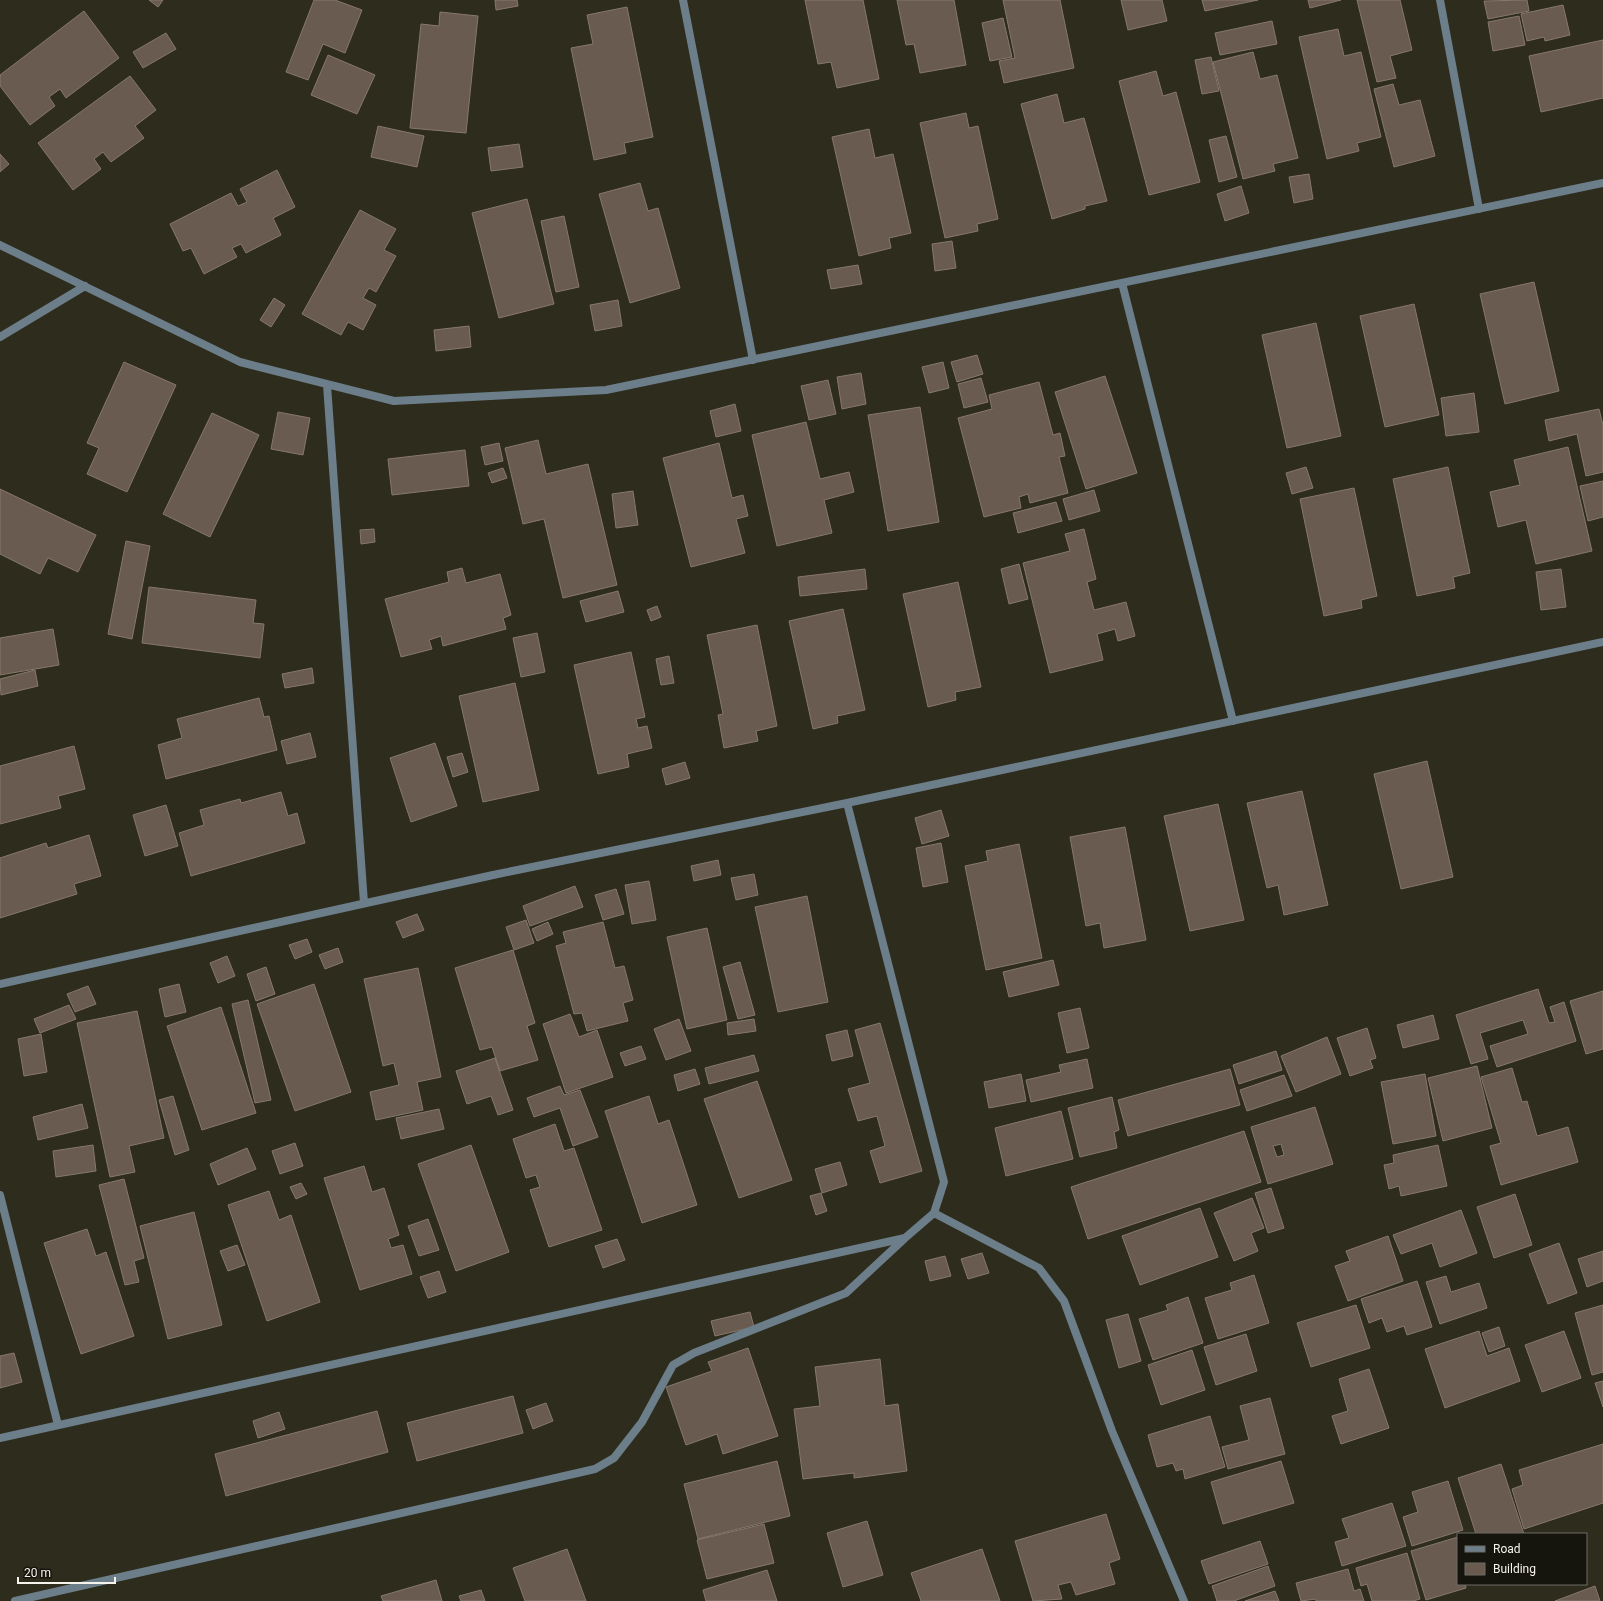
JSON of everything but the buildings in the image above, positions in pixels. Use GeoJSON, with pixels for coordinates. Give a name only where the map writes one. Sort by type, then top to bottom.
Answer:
{"type":"FeatureCollection","features":[{"type":"Feature","properties":{"kind":"street"},"geometry":{"type":"LineString","coordinates":[[683,0],[753,360]]}},
{"type":"Feature","properties":{"kind":"street"},"geometry":{"type":"LineString","coordinates":[[1440,0],[1479,209]]}},
{"type":"Feature","properties":{"kind":"street"},"geometry":{"type":"LineString","coordinates":[[0,245],[240,362],[394,401],[606,390],[1603,183]]}},
{"type":"Feature","properties":{"kind":"street"},"geometry":{"type":"LineString","coordinates":[[1122,283],[1233,721]]}},
{"type":"Feature","properties":{"kind":"street"},"geometry":{"type":"LineString","coordinates":[[0,337],[85,286]]}},
{"type":"Feature","properties":{"kind":"street"},"geometry":{"type":"LineString","coordinates":[[327,385],[364,903]]}},
{"type":"Feature","properties":{"kind":"street"},"geometry":{"type":"LineString","coordinates":[[0,984],[493,875],[847,803],[1603,642]]}},
{"type":"Feature","properties":{"kind":"street"},"geometry":{"type":"LineString","coordinates":[[15,1601],[595,1469],[614,1458],[642,1422],[673,1365],[694,1353],[846,1293],[934,1213],[944,1182],[847,803]]}},
{"type":"Feature","properties":{"kind":"street"},"geometry":{"type":"LineString","coordinates":[[0,1195],[58,1425]]}},
{"type":"Feature","properties":{"kind":"street"},"geometry":{"type":"LineString","coordinates":[[934,1213],[1039,1268],[1064,1301],[1112,1431],[1184,1601]]}},
{"type":"Feature","properties":{"kind":"street"},"geometry":{"type":"LineString","coordinates":[[0,1438],[905,1238]]}}]}
